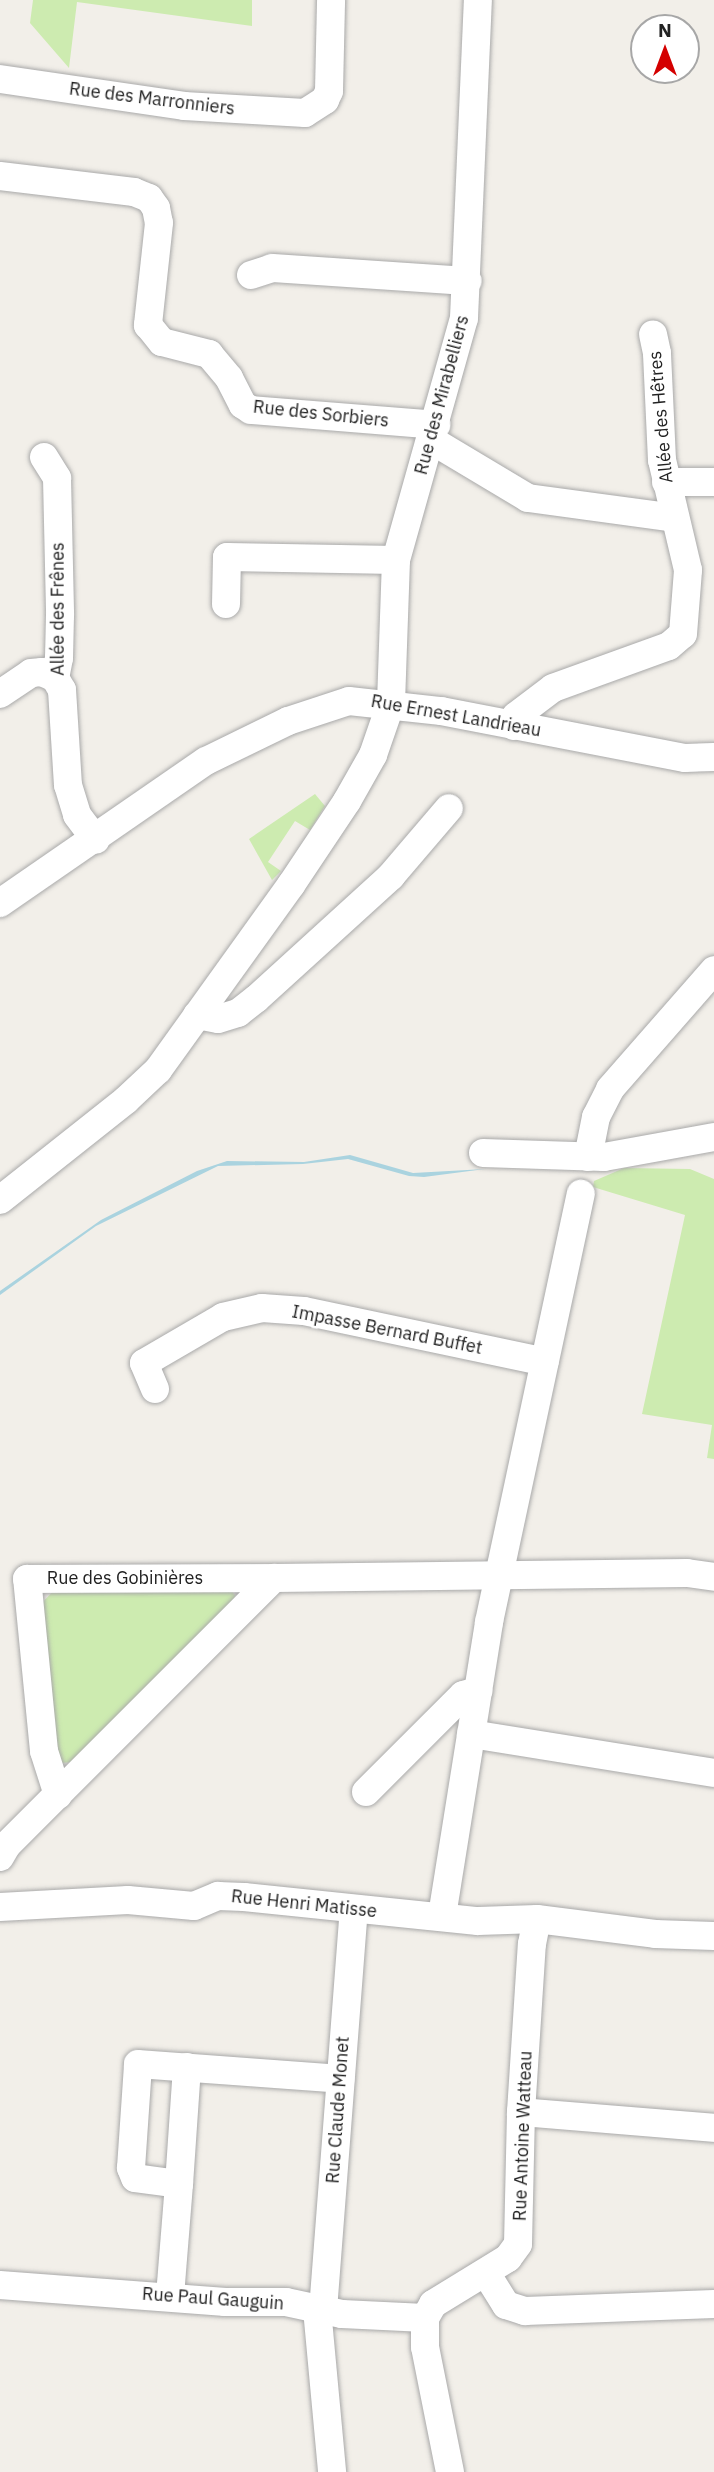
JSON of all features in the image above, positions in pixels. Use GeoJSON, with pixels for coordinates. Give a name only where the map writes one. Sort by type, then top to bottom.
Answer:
{"type":"FeatureCollection","features":[{"type":"Feature","properties":{"kind":"street","name":"Rue des Marronniers"},"geometry":{"type":"LineString","coordinates":[[0,79],[184,106],[306,113],[325,100],[328,91],[331,0]]}},
{"type":"Feature","properties":{"kind":"street","name":"Rue des Mirabelliers"},"geometry":{"type":"LineString","coordinates":[[0,1200],[125,1100],[158,1070],[347,802],[373,755],[391,703],[393,583],[396,559],[460,344],[468,281],[478,0]]}},
{"type":"Feature","properties":{"kind":"street","name":"Rue des Sorbiers"},"geometry":{"type":"LineString","coordinates":[[0,176],[134,192],[149,198],[156,208],[159,223],[148,325],[162,342],[209,354],[229,378],[243,405],[251,410],[434,433]]}},
{"type":"Feature","properties":{"kind":"street"},"geometry":{"type":"LineString","coordinates":[[251,275],[272,268],[468,281]]}},
{"type":"Feature","properties":{"kind":"street","name":"Allée des Hêtres"},"geometry":{"type":"LineString","coordinates":[[514,726],[516,716],[553,688],[678,641],[685,624],[689,583],[686,558],[666,482],[653,334]]}},
{"type":"Feature","properties":{"kind":"street"},"geometry":{"type":"LineString","coordinates":[[434,433],[528,498],[675,518]]}},
{"type":"Feature","properties":{"kind":"street","name":"Allée des Frênes"},"geometry":{"type":"LineString","coordinates":[[44,457],[57,478],[61,615],[55,678],[62,690],[71,802],[77,815],[96,840]]}},
{"type":"Feature","properties":{"kind":"street"},"geometry":{"type":"LineString","coordinates":[[666,482],[714,482]]}},
{"type":"Feature","properties":{"kind":"street"},"geometry":{"type":"LineString","coordinates":[[226,604],[227,557],[396,559]]}},
{"type":"Feature","properties":{"kind":"street"},"geometry":{"type":"LineString","coordinates":[[0,694],[31,673],[42,672],[55,678]]}},
{"type":"Feature","properties":{"kind":"street","name":"Rue Ernest Landrieau"},"geometry":{"type":"LineString","coordinates":[[0,904],[96,840],[179,777],[288,721],[349,701],[391,703],[685,758],[714,757]]}},
{"type":"Feature","properties":{"kind":"street"},"geometry":{"type":"LineString","coordinates":[[197,1015],[218,1019],[238,1013],[256,999],[391,876],[449,808]]}},
{"type":"Feature","properties":{"kind":"street"},"geometry":{"type":"LineString","coordinates":[[588,1157],[596,1117],[610,1089],[714,970]]}},
{"type":"Feature","properties":{"kind":"street"},"geometry":{"type":"LineString","coordinates":[[483,1153],[588,1157],[616,1155],[714,1137]]}},
{"type":"Feature","properties":{"kind":"street"},"geometry":{"type":"LineString","coordinates":[[442,1916],[499,1575],[581,1194]]}},
{"type":"Feature","properties":{"kind":"street","name":"Impasse Bernard Buffet"},"geometry":{"type":"LineString","coordinates":[[155,1389],[144,1363],[212,1322],[262,1308],[304,1311],[545,1362]]}},
{"type":"Feature","properties":{"kind":"street","name":"Rue des Gobinières"},"geometry":{"type":"LineString","coordinates":[[58,1795],[44,1751],[27,1579],[688,1573],[714,1577]]}},
{"type":"Feature","properties":{"kind":"street"},"geometry":{"type":"LineString","coordinates":[[0,1857],[7,1845],[274,1577]]}},
{"type":"Feature","properties":{"kind":"street"},"geometry":{"type":"LineString","coordinates":[[366,1792],[463,1695],[478,1691]]}},
{"type":"Feature","properties":{"kind":"street"},"geometry":{"type":"LineString","coordinates":[[471,1734],[714,1773]]}},
{"type":"Feature","properties":{"kind":"street","name":"Rue Henri Matisse"},"geometry":{"type":"LineString","coordinates":[[0,1906],[128,1900],[194,1906],[218,1896],[478,1921],[537,1919],[655,1934],[714,1936]]}},
{"type":"Feature","properties":{"kind":"street","name":"Rue Claude Monet"},"geometry":{"type":"LineString","coordinates":[[332,2472],[320,2309],[354,1910]]}},
{"type":"Feature","properties":{"kind":"street","name":"Rue Antoine Watteau"},"geometry":{"type":"LineString","coordinates":[[425,2318],[433,2304],[508,2258],[518,2244],[521,2112],[532,1944],[537,1919]]}},
{"type":"Feature","properties":{"kind":"street"},"geometry":{"type":"LineString","coordinates":[[179,2184],[135,2178],[131,2168],[138,2064],[341,2079]]}},
{"type":"Feature","properties":{"kind":"street"},"geometry":{"type":"LineString","coordinates":[[170,2297],[187,2067]]}},
{"type":"Feature","properties":{"kind":"street"},"geometry":{"type":"LineString","coordinates":[[521,2112],[714,2128]]}},
{"type":"Feature","properties":{"kind":"street"},"geometry":{"type":"LineString","coordinates":[[486,2273],[506,2305],[525,2311],[714,2304]]}},
{"type":"Feature","properties":{"kind":"street","name":"Rue Paul Gauguin"},"geometry":{"type":"LineString","coordinates":[[0,2285],[225,2302],[286,2302],[342,2314],[425,2318]]}},
{"type":"Feature","properties":{"kind":"street"},"geometry":{"type":"LineString","coordinates":[[425,2318],[425,2347],[450,2472]]}},
{"type":"Feature","properties":{"kind":"green space"},"geometry":{"type":"Polygon","coordinates":[[[33,0],[252,0],[252,26],[77,2],[69,68],[30,23],[33,0]]]}},
{"type":"Feature","properties":{"kind":"green space"},"geometry":{"type":"Polygon","coordinates":[[[315,794],[325,806],[310,830],[295,821],[268,862],[281,871],[272,880],[249,839],[315,794]]]}},
{"type":"Feature","properties":{"kind":"green space"},"geometry":{"type":"Polygon","coordinates":[[[624,1168],[690,1169],[714,1179],[714,1459],[707,1458],[712,1425],[642,1414],[685,1215],[593,1187],[594,1181],[624,1168]]]}},
{"type":"Feature","properties":{"kind":"green space"},"geometry":{"type":"Polygon","coordinates":[[[59,1585],[230,1589],[235,1595],[234,1602],[74,1762],[60,1763],[38,1607],[59,1585]]]}},
{"type":"Feature","properties":{"kind":"water"},"geometry":{"type":"Polygon","coordinates":[[[350,1155],[413,1173],[485,1169],[424,1177],[409,1176],[348,1159],[303,1164],[218,1166],[96,1226],[0,1295],[0,1291],[101,1220],[197,1171],[227,1161],[304,1162],[350,1155]]]}}]}
